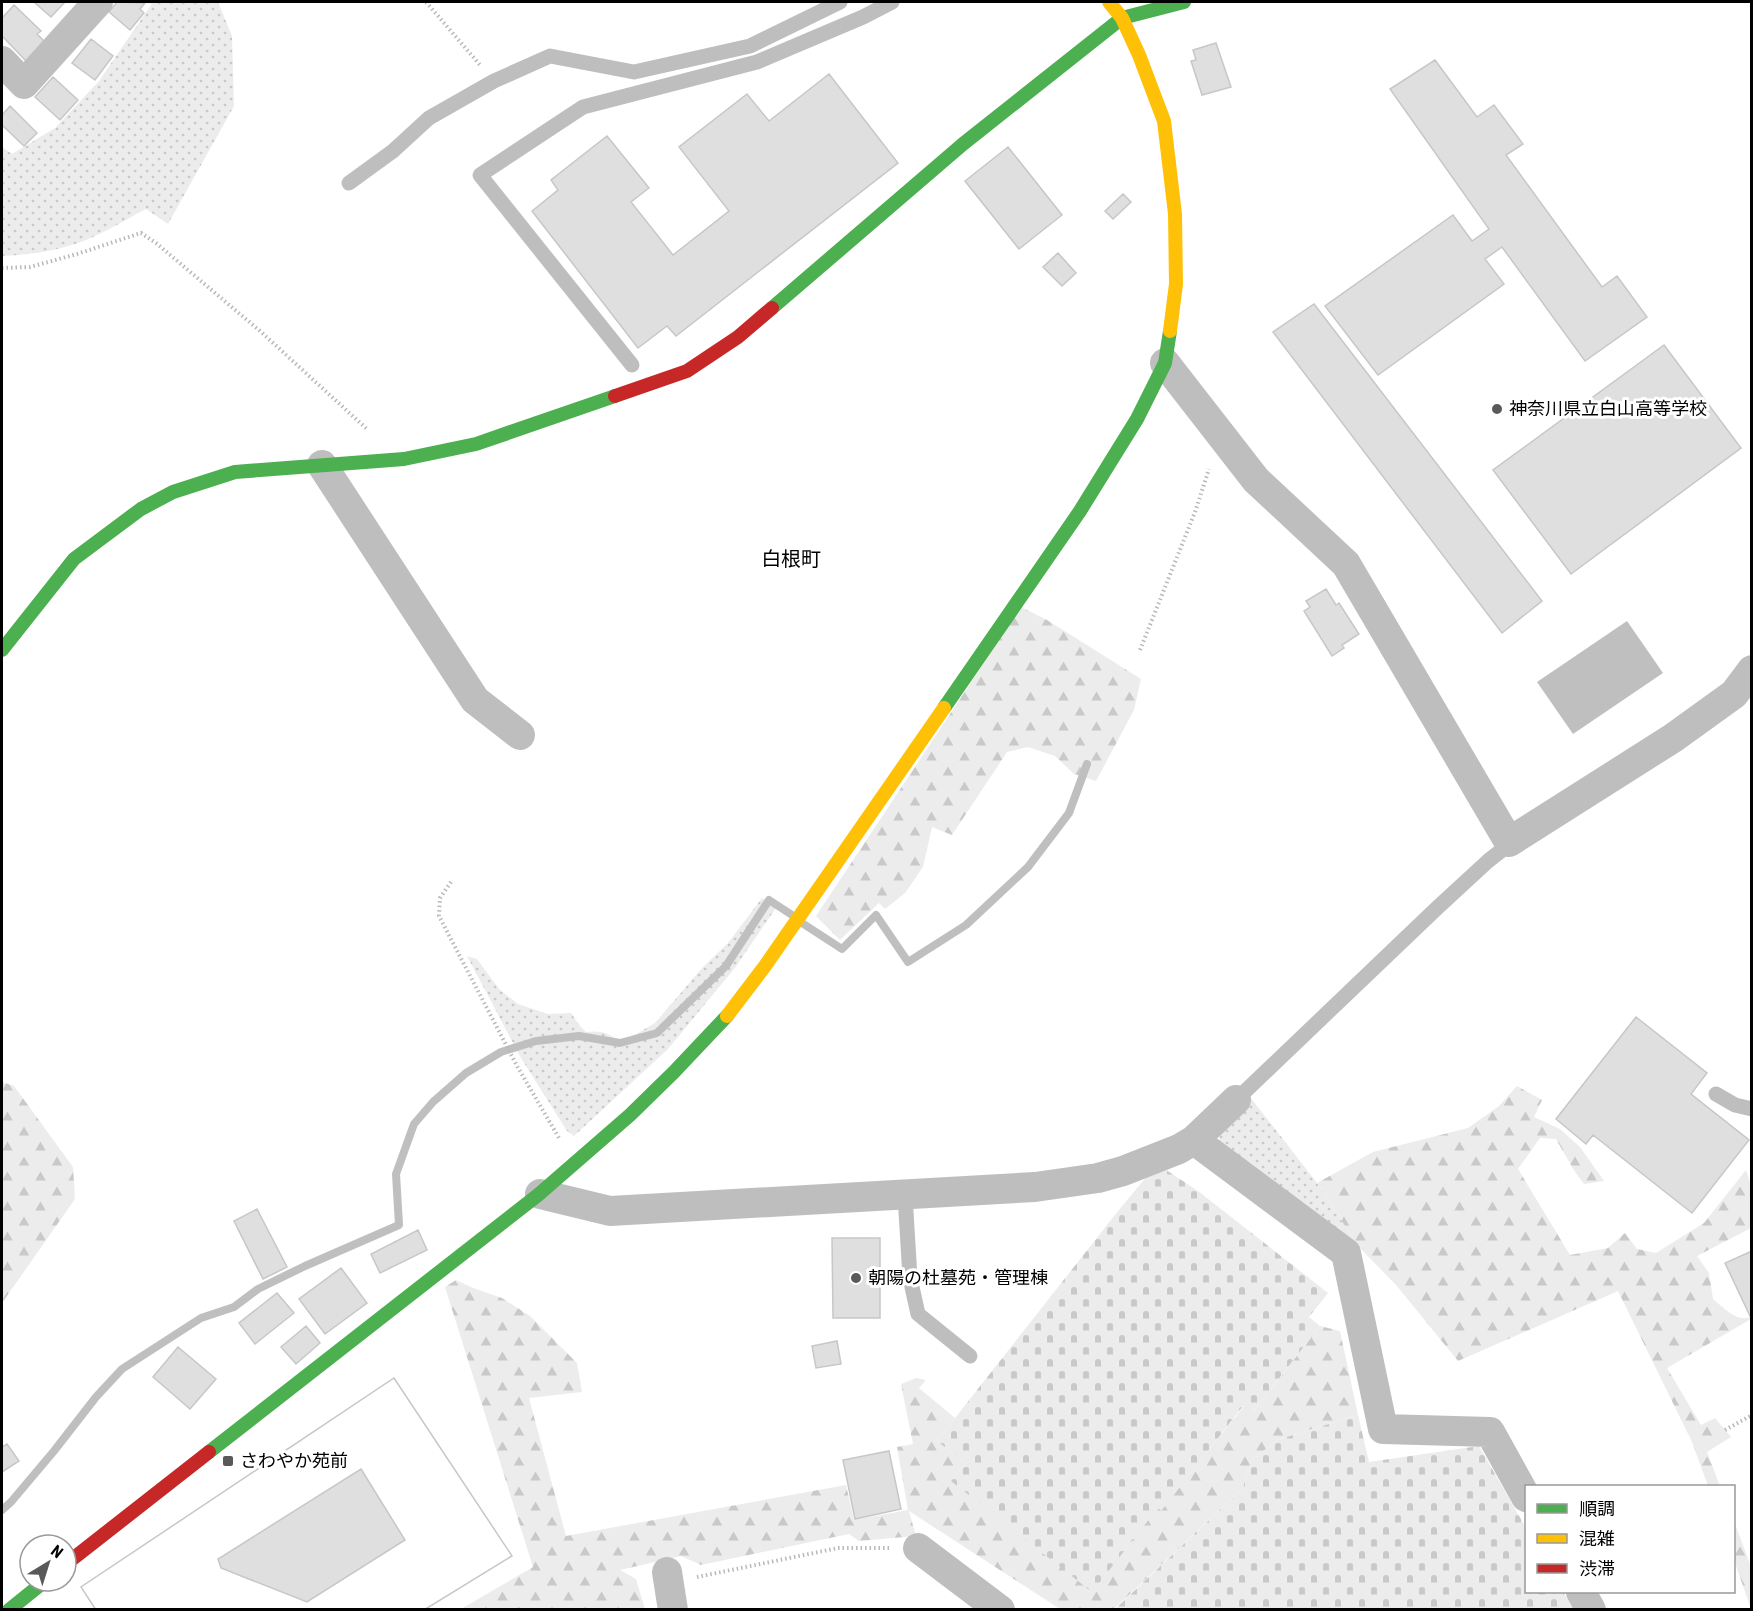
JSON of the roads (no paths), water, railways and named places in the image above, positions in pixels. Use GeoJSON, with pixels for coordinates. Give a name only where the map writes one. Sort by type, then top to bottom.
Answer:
{"type":"FeatureCollection","features":[{"type":"Feature","properties":{"kind":"street"},"geometry":{"type":"LineString","coordinates":[[2,61],[24,84],[98,2]]}},
{"type":"Feature","properties":{"kind":"street"},"geometry":{"type":"LineString","coordinates":[[78,1555],[540,1194],[616,1129],[673,1074],[718,1026],[765,966],[1080,511],[1137,419],[1165,363],[1176,284],[1176,214],[1164,121],[1122,18],[1109,2]]}},
{"type":"Feature","properties":{"kind":"street"},"geometry":{"type":"LineString","coordinates":[[2,650],[74,560],[141,509],[173,492],[235,472],[404,459],[476,444],[687,371],[738,337],[963,144],[1122,18],[1184,2]]}},
{"type":"Feature","properties":{"kind":"street"},"geometry":{"type":"LineString","coordinates":[[1165,363],[1256,480],[1346,564],[1509,842],[1673,738],[1743,700],[1752,670]]}},
{"type":"Feature","properties":{"kind":"street"},"geometry":{"type":"LineString","coordinates":[[322,465],[475,700],[520,735]]}},
{"type":"Feature","properties":{"kind":"street"},"geometry":{"type":"LineString","coordinates":[[540,1194],[610,1211],[1035,1187],[1098,1178],[1123,1171],[1179,1149],[1194,1140],[1236,1100]]}},
{"type":"Feature","properties":{"kind":"street"},"geometry":{"type":"LineString","coordinates":[[1194,1140],[1346,1252],[1383,1429],[1490,1432],[1525,1493]]}},
{"type":"Feature","properties":{"kind":"street"},"geometry":{"type":"LineString","coordinates":[[918,1548],[1000,1610]]}},
{"type":"Feature","properties":{"kind":"street"},"geometry":{"type":"LineString","coordinates":[[667,1572],[673,1610]]}},
{"type":"Feature","properties":{"kind":"street"},"geometry":{"type":"LineString","coordinates":[[9,1610],[30,1593]]}},
{"type":"Feature","properties":{"kind":"street"},"geometry":{"type":"LineString","coordinates":[[1582,1593],[1591,1610]]}},
{"type":"Feature","properties":{"kind":"lane"},"geometry":{"type":"LineString","coordinates":[[349,183],[393,151],[429,118],[494,81],[550,56],[634,72],[750,46],[840,2]]}},
{"type":"Feature","properties":{"kind":"lane"},"geometry":{"type":"LineString","coordinates":[[632,365],[480,175],[583,107],[757,62],[863,17],[891,2]]}},
{"type":"Feature","properties":{"kind":"lane"},"geometry":{"type":"LineString","coordinates":[[1236,1100],[1509,842]]}},
{"type":"Feature","properties":{"kind":"lane"},"geometry":{"type":"LineString","coordinates":[[1716,1094],[1735,1105],[1752,1109]]}},
{"type":"Feature","properties":{"kind":"lane"},"geometry":{"type":"LineString","coordinates":[[905,1195],[910,1278],[918,1314],[970,1356]]}},
{"type":"Feature","properties":{"kind":"waterway"},"geometry":{"type":"LineString","coordinates":[[802,923],[842,949],[876,915],[908,962],[966,925],[1028,867],[1069,813],[1087,764]]}},
{"type":"Feature","properties":{"kind":"waterway"},"geometry":{"type":"LineString","coordinates":[[2,1510],[122,1369],[201,1318],[234,1307],[258,1289],[399,1225],[396,1174],[414,1124],[433,1102],[466,1073],[501,1052],[536,1041],[579,1036],[620,1043],[657,1033],[726,966],[769,900],[792,915]]}},
{"type":"Feature","properties":{"kind":"place","name":"神奈川県立白山高等学校"},"geometry":{"type":"Point","coordinates":[1497,409]}},
{"type":"Feature","properties":{"kind":"place","name":"朝陽の杜墓苑・管理棟"},"geometry":{"type":"Point","coordinates":[856,1278]}},
{"type":"Feature","properties":{"kind":"place","name":"さわやか苑前"},"geometry":{"type":"Point","coordinates":[228,1461]}},
{"type":"Feature","properties":{"kind":"district","name":"白根町"},"geometry":{"type":"Point","coordinates":[791,559]}}]}
